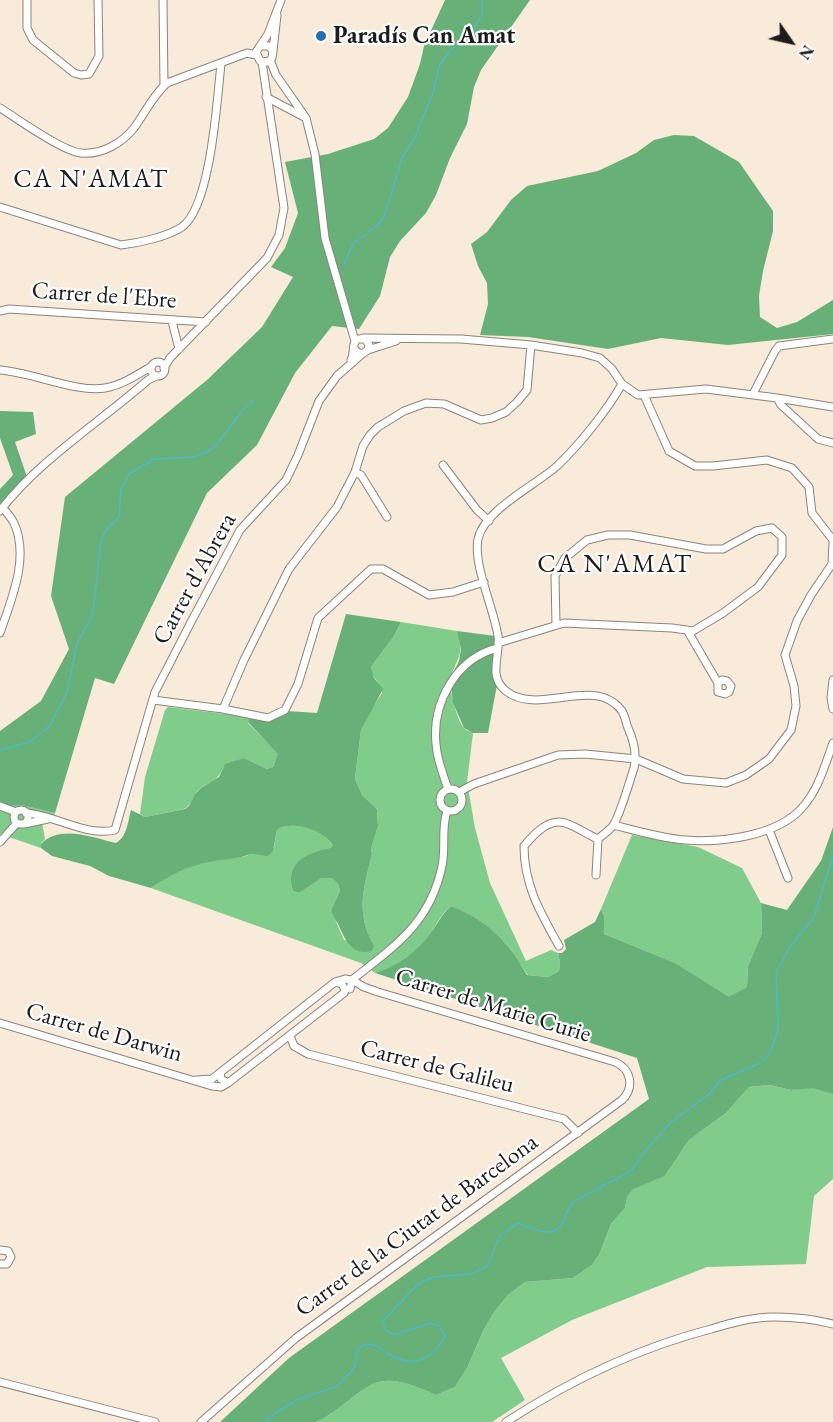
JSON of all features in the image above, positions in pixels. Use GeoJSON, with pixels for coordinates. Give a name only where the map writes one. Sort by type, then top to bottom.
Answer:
{"type":"FeatureCollection","features":[{"type":"Feature","properties":{"kind":"street"},"geometry":{"type":"LineString","coordinates":[[27,0],[27,28],[33,40],[74,73],[81,75],[89,74],[95,67],[99,56],[98,0]]}},
{"type":"Feature","properties":{"kind":"street"},"geometry":{"type":"LineString","coordinates":[[163,0],[164,86]]}},
{"type":"Feature","properties":{"kind":"street"},"geometry":{"type":"LineString","coordinates":[[256,55],[268,34],[281,0]]}},
{"type":"Feature","properties":{"kind":"street"},"geometry":{"type":"LineString","coordinates":[[276,12],[278,18],[270,60],[276,75],[306,118],[315,154],[325,238],[357,342],[357,352],[365,352],[404,338]]}},
{"type":"Feature","properties":{"kind":"street"},"geometry":{"type":"LineString","coordinates":[[268,34],[271,49]]}},
{"type":"Feature","properties":{"kind":"street"},"geometry":{"type":"LineString","coordinates":[[261,46],[271,49]]}},
{"type":"Feature","properties":{"kind":"street"},"geometry":{"type":"LineString","coordinates":[[0,108],[54,141],[81,153],[115,146],[133,128],[164,86],[247,53],[256,55],[262,62],[284,208],[279,235],[267,258],[148,380],[15,491],[1,509],[14,522],[19,565],[0,633]]}},
{"type":"Feature","properties":{"kind":"street"},"geometry":{"type":"LineString","coordinates":[[262,62],[270,60]]}},
{"type":"Feature","properties":{"kind":"street"},"geometry":{"type":"LineString","coordinates":[[0,207],[121,245],[141,243],[182,226],[193,215],[201,197],[208,163],[221,64]]}},
{"type":"Feature","properties":{"kind":"street"},"geometry":{"type":"LineString","coordinates":[[266,97],[306,118]]}},
{"type":"Feature","properties":{"kind":"street"},"geometry":{"type":"LineString","coordinates":[[268,110],[281,105]]}},
{"type":"Feature","properties":{"kind":"street","name":"Carrer de l'Ebre"},"geometry":{"type":"LineString","coordinates":[[0,311],[9,309],[206,322]]}},
{"type":"Feature","properties":{"kind":"street"},"geometry":{"type":"LineString","coordinates":[[172,321],[179,349]]}},
{"type":"Feature","properties":{"kind":"street"},"geometry":{"type":"LineString","coordinates":[[357,342],[404,338],[461,339],[582,352],[600,358],[612,369],[622,384],[638,395],[706,389],[753,394],[833,408]]}},
{"type":"Feature","properties":{"kind":"street"},"geometry":{"type":"LineString","coordinates":[[753,394],[779,346],[833,339]]}},
{"type":"Feature","properties":{"kind":"street"},"geometry":{"type":"LineString","coordinates":[[357,342],[368,343],[365,352]]}},
{"type":"Feature","properties":{"kind":"street","name":"Carrer d'Abrera"},"geometry":{"type":"LineString","coordinates":[[346,367],[354,355],[357,342]]}},
{"type":"Feature","properties":{"kind":"street"},"geometry":{"type":"LineString","coordinates":[[223,709],[244,660],[289,569],[336,507],[355,472],[363,446],[370,435],[378,427],[404,411],[426,403],[444,404],[481,420],[506,412],[527,390],[531,345]]}},
{"type":"Feature","properties":{"kind":"street","name":"Carrer d'Abrera"},"geometry":{"type":"LineString","coordinates":[[50,819],[105,832],[115,830],[155,692],[240,530],[286,480],[319,401],[336,376],[365,352]]}},
{"type":"Feature","properties":{"kind":"street"},"geometry":{"type":"LineString","coordinates":[[0,370],[83,388],[104,388],[157,369]]}},
{"type":"Feature","properties":{"kind":"street"},"geometry":{"type":"LineString","coordinates":[[596,874],[598,839],[614,825],[636,759],[631,735],[621,711],[600,697],[581,695],[538,701],[519,699],[505,691],[498,681],[494,667],[498,645],[478,559],[478,539],[489,521],[501,508],[555,467],[585,434],[622,384]]}},
{"type":"Feature","properties":{"kind":"street"},"geometry":{"type":"LineString","coordinates":[[459,792],[558,755],[585,754],[636,759],[683,779],[726,783],[746,775],[769,759],[791,730],[796,706],[794,686],[784,655],[797,621],[832,564],[833,541],[812,513],[809,487],[792,468],[767,460],[695,466],[669,451],[644,395]]}},
{"type":"Feature","properties":{"kind":"street"},"geometry":{"type":"LineString","coordinates":[[777,398],[818,439],[833,443]]}},
{"type":"Feature","properties":{"kind":"street"},"geometry":{"type":"LineString","coordinates":[[443,465],[477,510],[489,521]]}},
{"type":"Feature","properties":{"kind":"street"},"geometry":{"type":"LineString","coordinates":[[355,472],[361,476],[387,517]]}},
{"type":"Feature","properties":{"kind":"street"},"geometry":{"type":"LineString","coordinates":[[448,789],[439,764],[436,745],[439,706],[447,688],[463,668],[485,651],[564,623],[693,631],[758,587],[782,555],[783,537],[772,528],[756,531],[723,549],[706,549],[630,535],[608,535],[587,540],[565,558],[555,576],[556,625]]}},
{"type":"Feature","properties":{"kind":"street"},"geometry":{"type":"LineString","coordinates":[[153,700],[223,709],[268,718],[285,710],[298,684],[318,618],[371,569],[383,569],[429,595],[453,592],[484,582]]}},
{"type":"Feature","properties":{"kind":"street"},"geometry":{"type":"LineString","coordinates":[[687,630],[718,683]]}},
{"type":"Feature","properties":{"kind":"street"},"geometry":{"type":"LineString","coordinates":[[833,680],[831,698],[833,709]]}},
{"type":"Feature","properties":{"kind":"street"},"geometry":{"type":"LineString","coordinates":[[614,825],[686,840],[716,839],[769,830],[793,817],[803,807],[817,785],[833,743]]}},
{"type":"Feature","properties":{"kind":"street"},"geometry":{"type":"LineString","coordinates":[[448,789],[459,792],[462,799],[461,806],[455,811],[447,811],[440,800],[442,793],[448,789]]}},
{"type":"Feature","properties":{"kind":"street"},"geometry":{"type":"LineString","coordinates":[[3,807],[15,814],[20,824]]}},
{"type":"Feature","properties":{"kind":"street"},"geometry":{"type":"LineString","coordinates":[[15,814],[22,810],[50,819]]}},
{"type":"Feature","properties":{"kind":"street"},"geometry":{"type":"LineString","coordinates":[[220,1073],[221,1079],[228,1083],[347,991],[352,980],[399,943],[424,913],[432,899],[442,867],[443,823],[447,811]]}},
{"type":"Feature","properties":{"kind":"street"},"geometry":{"type":"LineString","coordinates":[[0,842],[28,819],[26,813]]}},
{"type":"Feature","properties":{"kind":"street"},"geometry":{"type":"LineString","coordinates":[[20,824],[50,819]]}},
{"type":"Feature","properties":{"kind":"street"},"geometry":{"type":"LineString","coordinates":[[559,946],[526,878],[524,846],[539,829],[549,824],[566,822],[598,839]]}},
{"type":"Feature","properties":{"kind":"street"},"geometry":{"type":"LineString","coordinates":[[769,830],[788,878]]}},
{"type":"Feature","properties":{"kind":"street"},"geometry":{"type":"LineString","coordinates":[[196,1080],[209,1081],[335,982],[345,979],[352,980]]}},
{"type":"Feature","properties":{"kind":"street","name":"Carrer de Marie Curie"},"geometry":{"type":"LineString","coordinates":[[352,980],[364,987],[612,1061]]}},
{"type":"Feature","properties":{"kind":"street"},"geometry":{"type":"LineString","coordinates":[[335,982],[342,984],[347,991]]}},
{"type":"Feature","properties":{"kind":"street","name":"Carrer de Marie Curie"},"geometry":{"type":"LineString","coordinates":[[347,991],[364,987]]}},
{"type":"Feature","properties":{"kind":"street","name":"Carrer de Darwin"},"geometry":{"type":"LineString","coordinates":[[0,1023],[216,1087],[228,1083]]}},
{"type":"Feature","properties":{"kind":"street","name":"Carrer de Galileu"},"geometry":{"type":"LineString","coordinates":[[290,1036],[294,1046],[303,1052],[564,1119],[578,1133]]}},
{"type":"Feature","properties":{"kind":"street","name":"Carrer de la Ciutat de Barcelona"},"geometry":{"type":"LineString","coordinates":[[201,1422],[291,1342],[622,1100],[628,1093],[629,1075],[622,1066],[612,1061]]}},
{"type":"Feature","properties":{"kind":"street"},"geometry":{"type":"LineString","coordinates":[[0,1250],[8,1251],[11,1257],[7,1264],[0,1264]]}},
{"type":"Feature","properties":{"kind":"street"},"geometry":{"type":"LineString","coordinates":[[506,1422],[592,1373],[648,1349],[692,1334],[738,1321],[772,1317],[798,1318],[833,1324]]}},
{"type":"Feature","properties":{"kind":"street"},"geometry":{"type":"LineString","coordinates":[[0,1382],[155,1422]]}},
{"type":"Feature","properties":{"kind":"green space"},"geometry":{"type":"Polygon","coordinates":[[[445,0],[530,0],[481,70],[474,87],[467,124],[450,158],[436,195],[426,213],[400,241],[390,257],[380,296],[359,329],[332,326],[295,373],[257,445],[207,493],[114,684],[95,678],[55,813],[22,805],[0,807],[0,731],[41,701],[69,649],[51,596],[65,497],[207,380],[262,327],[293,277],[271,267],[285,248],[298,213],[285,162],[328,154],[374,139],[388,128],[408,97],[424,46],[445,0]]]}},
{"type":"Feature","properties":{"kind":"green space"},"geometry":{"type":"Polygon","coordinates":[[[674,135],[694,136],[739,162],[773,211],[773,231],[759,296],[760,317],[777,328],[797,322],[833,300],[833,334],[728,345],[661,338],[608,349],[528,337],[480,335],[488,304],[487,283],[478,266],[471,244],[487,232],[511,200],[527,186],[598,171],[636,153],[654,140],[674,135]]]}},
{"type":"Feature","properties":{"kind":"green space"},"geometry":{"type":"Polygon","coordinates":[[[0,411],[33,412],[36,434],[15,442],[27,477],[0,504],[0,489],[13,475],[0,438],[0,411]]]}},
{"type":"Feature","properties":{"kind":"green space"},"geometry":{"type":"Polygon","coordinates":[[[346,614],[401,622],[394,636],[371,667],[374,678],[383,689],[361,730],[355,779],[362,795],[377,809],[378,826],[371,849],[363,900],[365,922],[374,945],[372,951],[354,949],[343,935],[331,910],[340,891],[338,884],[332,878],[322,878],[299,893],[293,891],[292,873],[300,860],[333,845],[322,835],[307,828],[290,826],[277,830],[273,851],[268,856],[252,854],[200,864],[182,870],[151,888],[109,876],[90,866],[52,856],[41,848],[41,844],[49,838],[67,834],[77,834],[116,843],[125,833],[131,810],[145,817],[185,809],[201,788],[219,777],[225,764],[244,758],[267,769],[273,767],[278,754],[248,722],[250,717],[267,720],[276,719],[287,711],[317,713],[346,614]]]}},
{"type":"Feature","properties":{"kind":"green space"},"geometry":{"type":"Polygon","coordinates":[[[401,622],[457,631],[460,651],[450,682],[461,724],[473,733],[467,782],[475,828],[490,883],[526,961],[551,950],[558,953],[559,971],[548,977],[528,975],[515,955],[494,932],[479,920],[451,906],[413,952],[400,962],[375,973],[361,963],[151,888],[174,872],[196,864],[242,857],[274,848],[277,830],[283,827],[307,828],[322,835],[333,845],[306,856],[295,866],[291,881],[293,891],[299,893],[322,878],[332,878],[338,884],[340,891],[331,910],[344,940],[374,945],[365,922],[363,900],[371,849],[378,826],[377,809],[362,795],[355,779],[361,730],[382,693],[371,667],[394,636],[401,622]]]}},
{"type":"Feature","properties":{"kind":"green space"},"geometry":{"type":"Polygon","coordinates":[[[457,631],[495,636],[492,668],[497,685],[488,733],[473,733],[464,728],[453,703],[450,679],[459,661],[461,649],[457,631]]]}},
{"type":"Feature","properties":{"kind":"green space"},"geometry":{"type":"Polygon","coordinates":[[[168,707],[250,717],[248,723],[279,754],[272,768],[267,769],[244,758],[224,766],[221,773],[200,789],[184,809],[145,817],[140,814],[145,777],[165,710],[168,707]]]}},
{"type":"Feature","properties":{"kind":"green space"},"geometry":{"type":"Polygon","coordinates":[[[22,805],[55,813],[52,823],[42,822],[45,839],[41,843],[41,848],[0,834],[0,807],[22,805]]]}},
{"type":"Feature","properties":{"kind":"green space"},"geometry":{"type":"Polygon","coordinates":[[[833,827],[833,1094],[813,1088],[791,1090],[770,1085],[749,1087],[726,1113],[689,1140],[665,1176],[633,1189],[627,1197],[625,1208],[611,1224],[599,1255],[592,1265],[573,1278],[525,1282],[508,1295],[484,1329],[467,1368],[455,1387],[436,1395],[404,1383],[379,1382],[364,1389],[331,1414],[316,1422],[220,1422],[289,1358],[649,1099],[637,1058],[375,973],[392,966],[413,952],[451,906],[479,920],[494,931],[515,955],[527,975],[548,977],[559,971],[558,953],[566,949],[564,940],[595,922],[601,909],[604,916],[604,934],[675,963],[729,997],[747,987],[748,966],[762,933],[761,903],[787,910],[821,861],[833,827]]]}},
{"type":"Feature","properties":{"kind":"green space"},"geometry":{"type":"Polygon","coordinates":[[[632,835],[698,847],[742,868],[761,903],[762,933],[748,966],[747,987],[729,998],[675,963],[604,934],[604,916],[601,909],[632,835]]]}},
{"type":"Feature","properties":{"kind":"green space"},"geometry":{"type":"Polygon","coordinates":[[[770,1085],[791,1090],[813,1087],[833,1094],[833,1179],[814,1196],[806,1264],[707,1267],[572,1320],[501,1358],[525,1400],[492,1422],[316,1422],[331,1414],[364,1389],[379,1382],[404,1383],[436,1395],[455,1387],[467,1368],[484,1329],[508,1295],[525,1282],[573,1278],[592,1265],[599,1255],[611,1224],[625,1208],[627,1197],[633,1188],[665,1176],[689,1140],[726,1113],[749,1087],[770,1085]]]}},
{"type":"Feature","properties":{"kind":"waterway"},"geometry":{"type":"LineString","coordinates":[[344,264],[353,244],[377,226],[384,217],[402,158],[415,137],[434,90],[439,66],[449,52],[474,29],[482,14],[482,0]]}},
{"type":"Feature","properties":{"kind":"waterway"},"geometry":{"type":"LineString","coordinates":[[0,750],[29,742],[44,731],[50,725],[67,693],[77,644],[93,614],[101,540],[105,531],[119,517],[121,489],[129,474],[154,459],[194,457],[209,451],[254,400]]}},
{"type":"Feature","properties":{"kind":"waterway"},"geometry":{"type":"LineString","coordinates":[[266,1422],[272,1415],[297,1400],[338,1386],[355,1367],[358,1349],[366,1344],[376,1346],[406,1361],[421,1359],[435,1351],[445,1336],[440,1327],[431,1323],[393,1335],[386,1330],[382,1322],[416,1286],[433,1277],[471,1274],[487,1266],[500,1236],[518,1223],[541,1231],[548,1232],[558,1229],[573,1202],[631,1171],[670,1123],[709,1094],[721,1080],[758,1064],[767,1057],[778,1028],[776,972],[790,947],[814,917],[833,855]]}},
{"type":"Feature","properties":{"kind":"place","name":"Paradís Can Amat"},"geometry":{"type":"Point","coordinates":[321,36]}},
{"type":"Feature","properties":{"kind":"district","name":"CA N'AMAT"},"geometry":{"type":"Point","coordinates":[91,180]}},
{"type":"Feature","properties":{"kind":"district","name":"CA N'AMAT"},"geometry":{"type":"Point","coordinates":[615,565]}}]}
